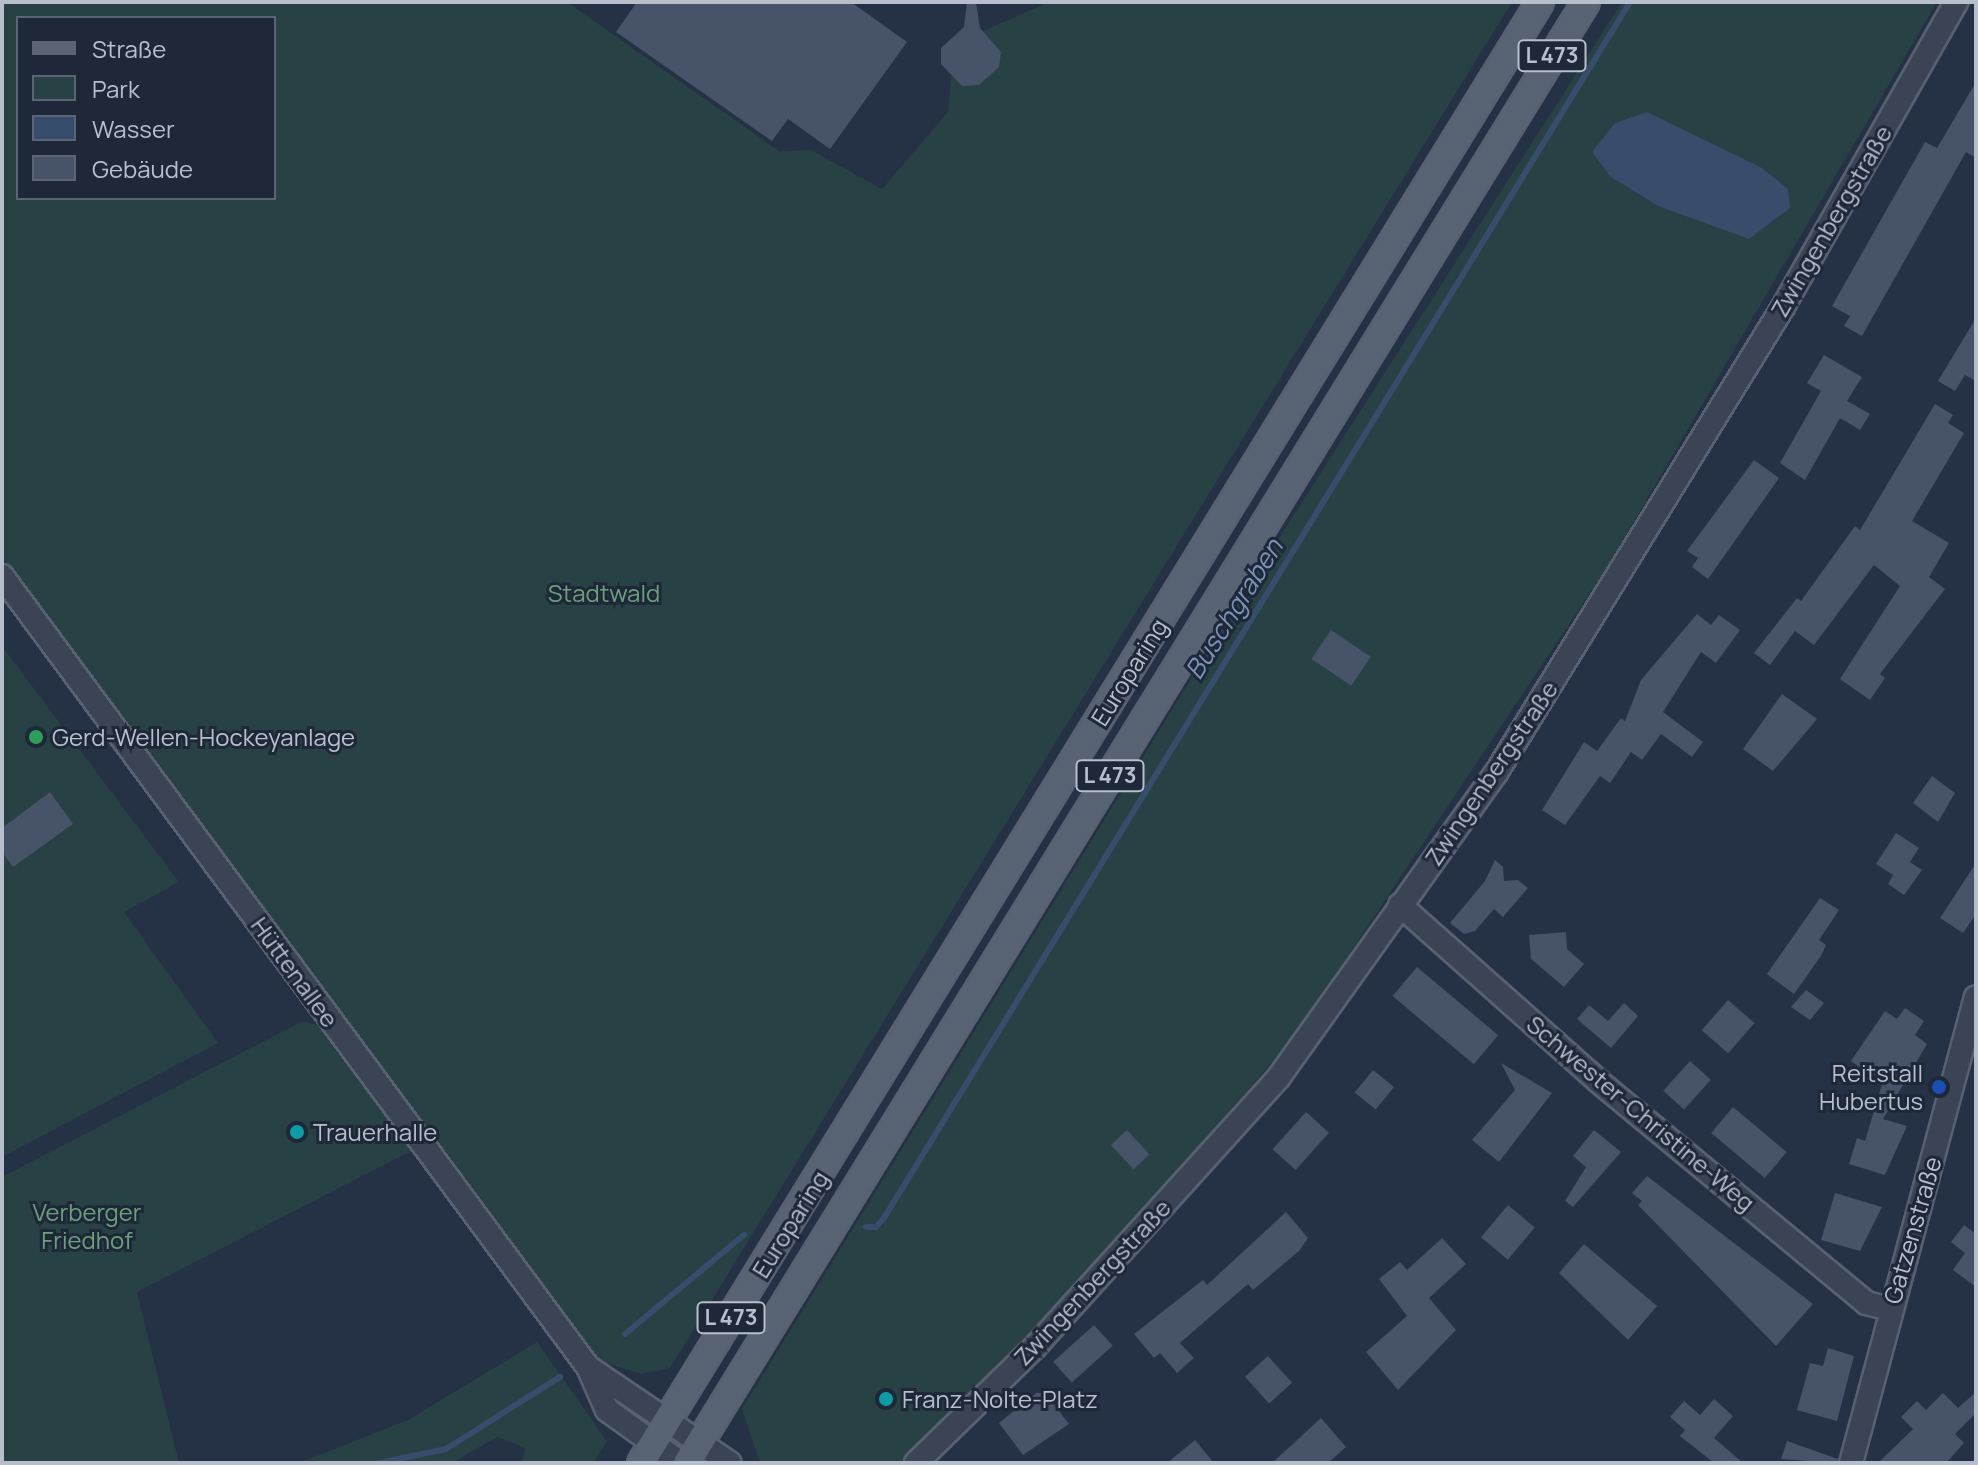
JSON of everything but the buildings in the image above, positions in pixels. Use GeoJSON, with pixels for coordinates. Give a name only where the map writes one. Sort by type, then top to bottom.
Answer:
{"type":"FeatureCollection","features":[{"type":"Feature","properties":{"kind":"main road","name":"Europaring"},"geometry":{"type":"LineString","coordinates":[[647,1453],[1540,2]]}},
{"type":"Feature","properties":{"kind":"main road","name":"Europaring"},"geometry":{"type":"LineString","coordinates":[[689,1456],[1586,2]]}},
{"type":"Feature","properties":{"kind":"street","name":"Zwingenbergstraße"},"geometry":{"type":"LineString","coordinates":[[916,1463],[1035,1347],[1279,1077],[1496,773],[1783,307],[1956,2]]}},
{"type":"Feature","properties":{"kind":"street","name":"Hüttenallee"},"geometry":{"type":"LineString","coordinates":[[2,576],[588,1367],[607,1410],[647,1453],[689,1456]]}},
{"type":"Feature","properties":{"kind":"street","name":"Schwester-Christine-Weg"},"geometry":{"type":"LineString","coordinates":[[1400,905],[1598,1081],[1866,1303],[1890,1309]]}},
{"type":"Feature","properties":{"kind":"street","name":"Gatzenstraße"},"geometry":{"type":"LineString","coordinates":[[1851,1463],[1976,997]]}},
{"type":"Feature","properties":{"kind":"street","name":"Hüttenallee"},"geometry":{"type":"LineString","coordinates":[[588,1367],[668,1419]]}},
{"type":"Feature","properties":{"kind":"street"},"geometry":{"type":"LineString","coordinates":[[668,1419],[689,1456],[730,1463]]}},
{"type":"Feature","properties":{"kind":"green space","name":"Stadtwald"},"geometry":{"type":"Polygon","coordinates":[[[2,2],[567,2],[779,151],[811,150],[882,189],[948,112],[954,44],[1049,2],[1512,2],[670,1368],[641,1374],[599,1361],[2,556],[2,2]]]}},
{"type":"Feature","properties":{"kind":"green space"},"geometry":{"type":"Polygon","coordinates":[[[1622,2],[1937,2],[1608,566],[1294,1037],[1053,1314],[901,1463],[760,1463],[742,1409],[1247,588],[1622,2]]]}},
{"type":"Feature","properties":{"kind":"green space"},"geometry":{"type":"Polygon","coordinates":[[[2,646],[179,882],[124,912],[218,1043],[2,1157],[2,646]]]}},
{"type":"Feature","properties":{"kind":"green space","name":"Verberger Friedhof"},"geometry":{"type":"Polygon","coordinates":[[[303,1021],[324,1027],[413,1150],[137,1292],[179,1463],[2,1463],[2,1177],[303,1021]]]}},
{"type":"Feature","properties":{"kind":"green space"},"geometry":{"type":"Polygon","coordinates":[[[537,1342],[607,1441],[593,1463],[522,1463],[525,1448],[497,1437],[452,1463],[299,1463],[408,1420],[537,1342]]]}},
{"type":"Feature","properties":{"kind":"water"},"geometry":{"type":"Polygon","coordinates":[[[1647,112],[1762,168],[1788,189],[1790,208],[1749,239],[1658,206],[1611,177],[1592,152],[1615,123],[1647,112]]]}},
{"type":"Feature","properties":{"kind":"waterway","name":"Buschgraben"},"geometry":{"type":"LineString","coordinates":[[866,1227],[876,1227],[884,1218],[1630,2]]}},
{"type":"Feature","properties":{"kind":"waterway","name":"Buschgraben"},"geometry":{"type":"LineString","coordinates":[[625,1334],[744,1235]]}},
{"type":"Feature","properties":{"kind":"waterway","name":"Buschgraben"},"geometry":{"type":"LineString","coordinates":[[379,1463],[446,1449],[560,1377]]}},
{"type":"Feature","properties":{"kind":"place","name":"Gerd-Wellen-Hockeyanlage"},"geometry":{"type":"Point","coordinates":[36,737]}},
{"type":"Feature","properties":{"kind":"place","name":"Reitstall Hubertus"},"geometry":{"type":"Point","coordinates":[1939,1087]}},
{"type":"Feature","properties":{"kind":"place","name":"Trauerhalle"},"geometry":{"type":"Point","coordinates":[297,1132]}},
{"type":"Feature","properties":{"kind":"place","name":"Franz-Nolte-Platz"},"geometry":{"type":"Point","coordinates":[886,1399]}}]}
